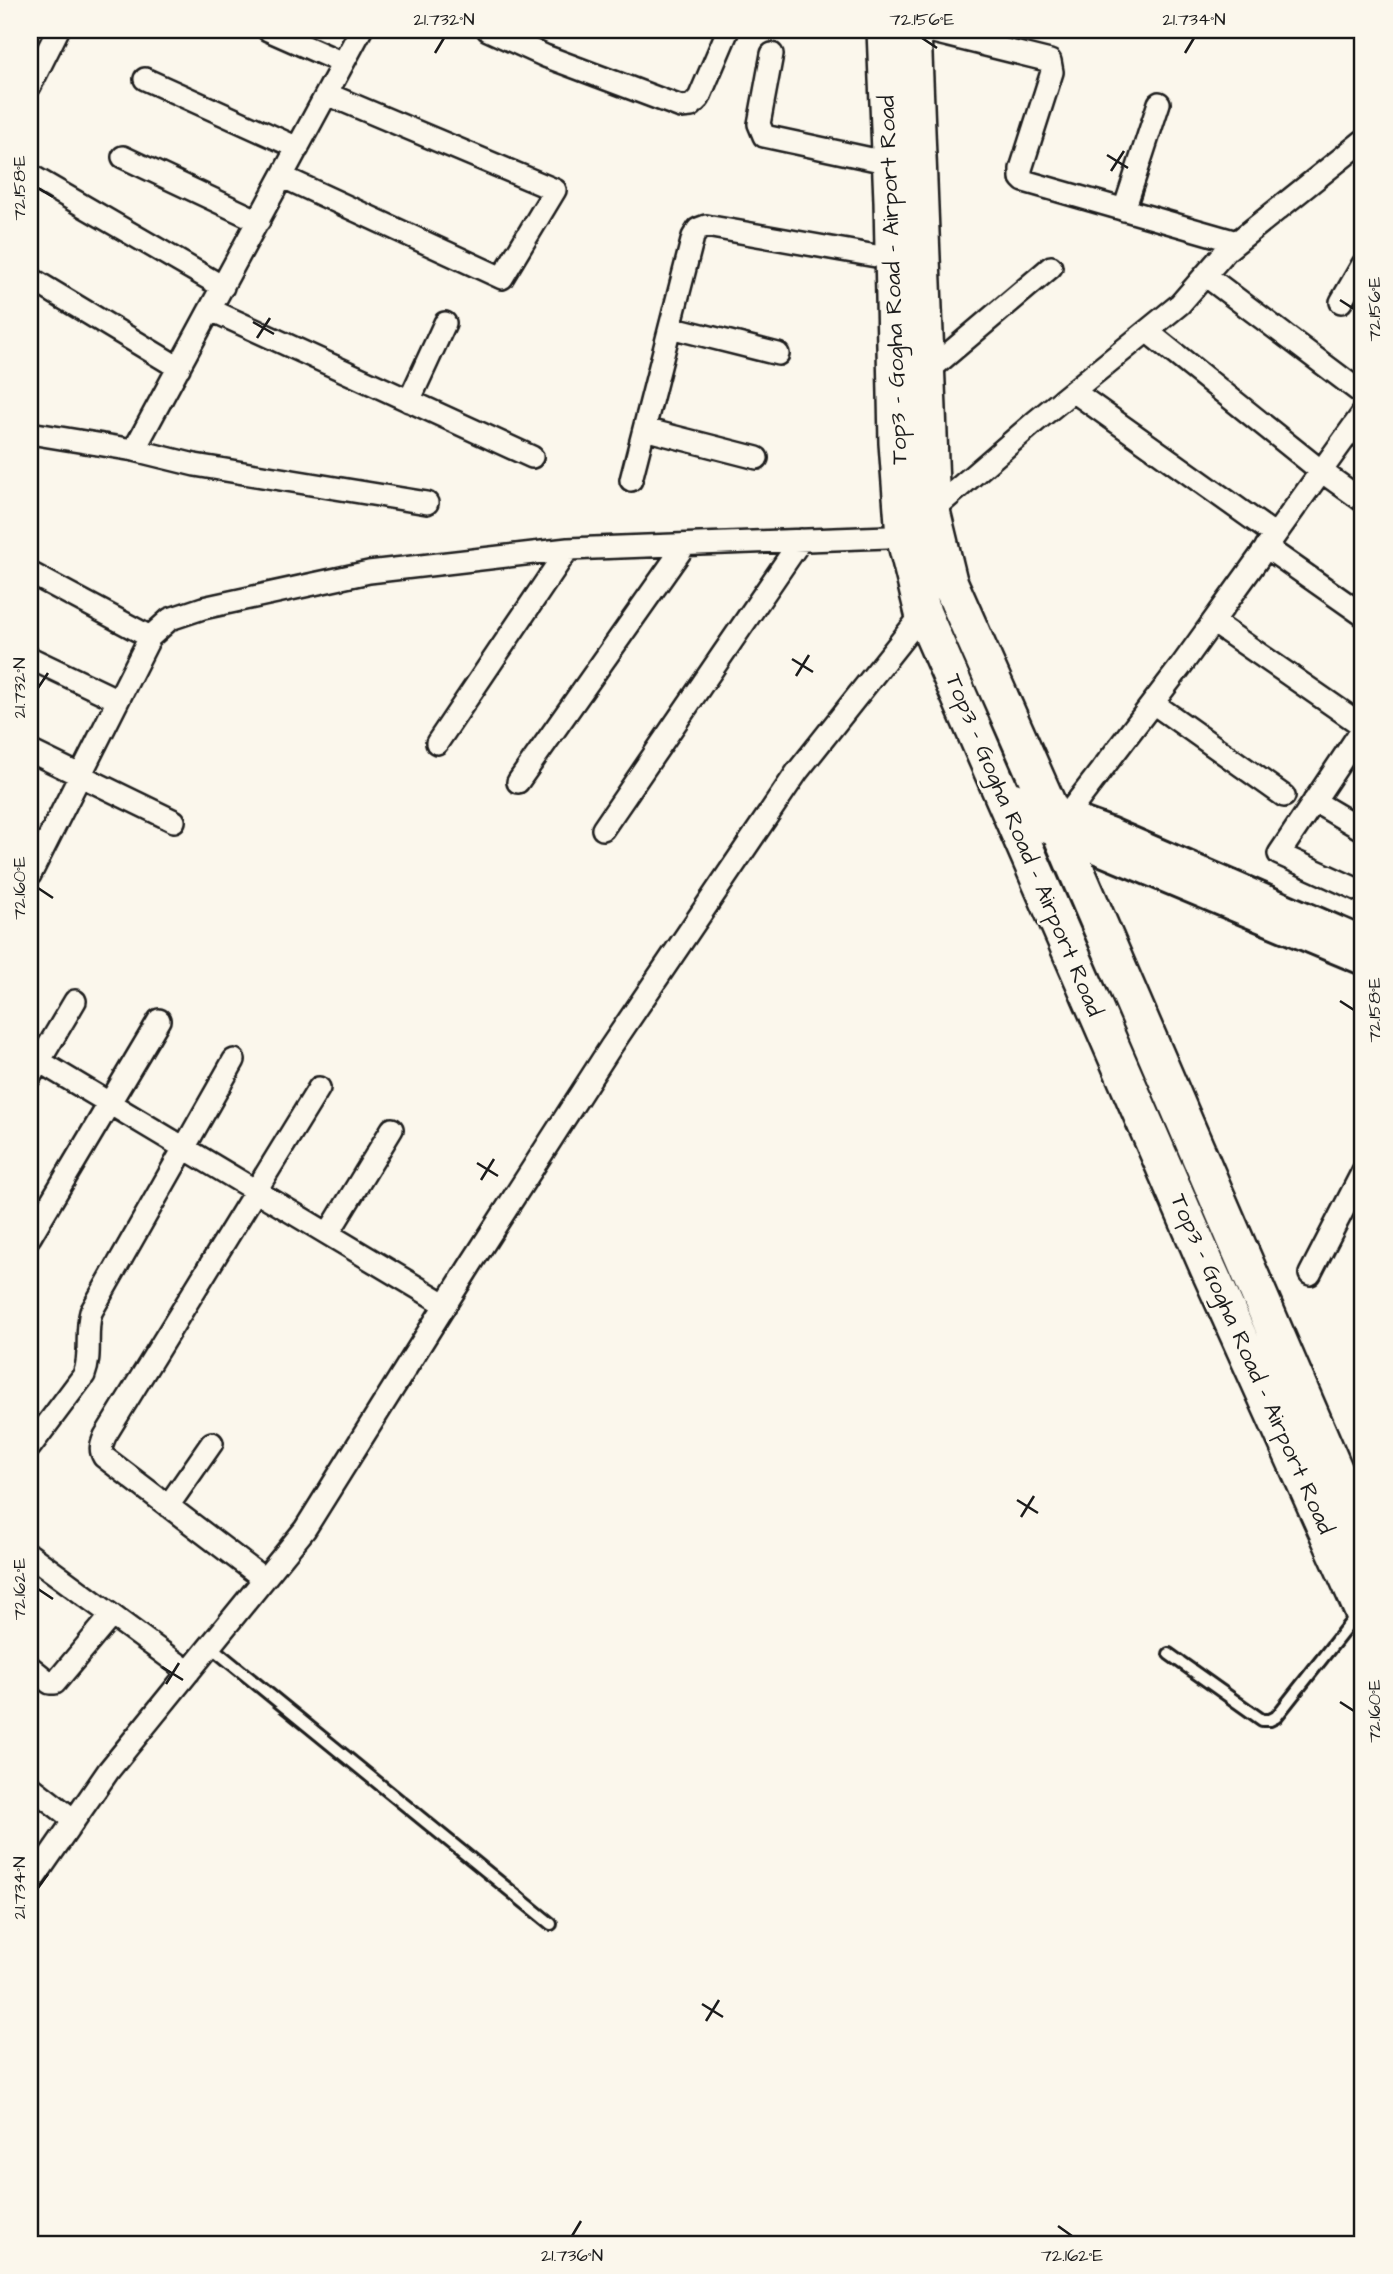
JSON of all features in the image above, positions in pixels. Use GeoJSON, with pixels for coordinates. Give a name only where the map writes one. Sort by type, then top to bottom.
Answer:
{"type":"FeatureCollection","features":[{"type":"Feature","properties":{"kind":"main road","name":"Top3 - Gogha Road - Airport Road"},"geometry":{"type":"LineString","coordinates":[[885,30],[897,443],[904,536],[923,613],[1197,1243],[1362,1610]]}},
{"type":"Feature","properties":{"kind":"main road"},"geometry":{"type":"LineString","coordinates":[[913,30],[926,373],[935,523],[949,581],[1059,819],[1363,1536]]}},
{"type":"Feature","properties":{"kind":"street"},"geometry":{"type":"LineString","coordinates":[[30,86],[58,30]]}},
{"type":"Feature","properties":{"kind":"street"},"geometry":{"type":"LineString","coordinates":[[268,30],[343,63]]}},
{"type":"Feature","properties":{"kind":"street"},"geometry":{"type":"LineString","coordinates":[[134,450],[360,30]]}},
{"type":"Feature","properties":{"kind":"street"},"geometry":{"type":"LineString","coordinates":[[488,30],[545,56],[681,107],[691,106],[699,98],[721,32]]}},
{"type":"Feature","properties":{"kind":"street"},"geometry":{"type":"LineString","coordinates":[[925,30],[1050,61],[1052,72],[1021,169],[1021,178],[1237,242]]}},
{"type":"Feature","properties":{"kind":"street"},"geometry":{"type":"LineString","coordinates":[[772,54],[759,124],[764,136],[890,163]]}},
{"type":"Feature","properties":{"kind":"street"},"geometry":{"type":"LineString","coordinates":[[145,79],[298,148]]}},
{"type":"Feature","properties":{"kind":"street"},"geometry":{"type":"LineString","coordinates":[[283,177],[502,278],[555,190],[327,94]]}},
{"type":"Feature","properties":{"kind":"street"},"geometry":{"type":"LineString","coordinates":[[1124,210],[1159,103]]}},
{"type":"Feature","properties":{"kind":"street"},"geometry":{"type":"LineString","coordinates":[[30,875],[150,637],[170,619],[203,608],[369,572],[568,549],[904,536],[935,523],[1073,391],[1180,304],[1237,242],[1363,141]]}},
{"type":"Feature","properties":{"kind":"street"},"geometry":{"type":"LineString","coordinates":[[123,157],[259,221]]}},
{"type":"Feature","properties":{"kind":"street"},"geometry":{"type":"LineString","coordinates":[[30,175],[223,287]]}},
{"type":"Feature","properties":{"kind":"street"},"geometry":{"type":"LineString","coordinates":[[631,480],[693,237],[698,229],[706,226],[893,259]]}},
{"type":"Feature","properties":{"kind":"street"},"geometry":{"type":"LineString","coordinates":[[1341,302],[1363,264]]}},
{"type":"Feature","properties":{"kind":"street"},"geometry":{"type":"LineString","coordinates":[[926,373],[1051,267]]}},
{"type":"Feature","properties":{"kind":"street"},"geometry":{"type":"LineString","coordinates":[[1205,275],[1363,394]]}},
{"type":"Feature","properties":{"kind":"street"},"geometry":{"type":"LineString","coordinates":[[30,278],[179,368]]}},
{"type":"Feature","properties":{"kind":"street"},"geometry":{"type":"LineString","coordinates":[[211,310],[532,457]]}},
{"type":"Feature","properties":{"kind":"street"},"geometry":{"type":"LineString","coordinates":[[409,401],[445,323]]}},
{"type":"Feature","properties":{"kind":"street"},"geometry":{"type":"LineString","coordinates":[[670,327],[778,354]]}},
{"type":"Feature","properties":{"kind":"street"},"geometry":{"type":"LineString","coordinates":[[1148,332],[1321,471],[1363,501]]}},
{"type":"Feature","properties":{"kind":"street"},"geometry":{"type":"LineString","coordinates":[[1073,391],[1271,541],[1363,615]]}},
{"type":"Feature","properties":{"kind":"street"},"geometry":{"type":"LineString","coordinates":[[1059,819],[1153,703],[1363,413]]}},
{"type":"Feature","properties":{"kind":"street"},"geometry":{"type":"LineString","coordinates":[[644,429],[757,458]]}},
{"type":"Feature","properties":{"kind":"street"},"geometry":{"type":"LineString","coordinates":[[30,433],[134,450],[195,465],[427,503]]}},
{"type":"Feature","properties":{"kind":"street"},"geometry":{"type":"LineString","coordinates":[[603,829],[802,540]]}},
{"type":"Feature","properties":{"kind":"street"},"geometry":{"type":"LineString","coordinates":[[518,782],[685,545]]}},
{"type":"Feature","properties":{"kind":"street"},"geometry":{"type":"LineString","coordinates":[[437,743],[568,549]]}},
{"type":"Feature","properties":{"kind":"street"},"geometry":{"type":"LineString","coordinates":[[32,574],[150,637]]}},
{"type":"Feature","properties":{"kind":"street"},"geometry":{"type":"LineString","coordinates":[[30,1884],[108,1770],[304,1529],[610,1048],[797,772],[949,581]]}},
{"type":"Feature","properties":{"kind":"street"},"geometry":{"type":"LineString","coordinates":[[1213,622],[1363,727],[1279,853],[1363,892]]}},
{"type":"Feature","properties":{"kind":"street"},"geometry":{"type":"LineString","coordinates":[[30,658],[118,700]]}},
{"type":"Feature","properties":{"kind":"street"},"geometry":{"type":"LineString","coordinates":[[1153,703],[1284,796]]}},
{"type":"Feature","properties":{"kind":"street"},"geometry":{"type":"LineString","coordinates":[[30,751],[174,821]]}},
{"type":"Feature","properties":{"kind":"street"},"geometry":{"type":"LineString","coordinates":[[1314,801],[1363,830]]}},
{"type":"Feature","properties":{"kind":"street"},"geometry":{"type":"LineString","coordinates":[[1006,805],[1109,831],[1363,941]]}},
{"type":"Feature","properties":{"kind":"street"},"geometry":{"type":"LineString","coordinates":[[1059,819],[1363,961]]}},
{"type":"Feature","properties":{"kind":"street"},"geometry":{"type":"LineString","coordinates":[[75,1001],[34,1069],[109,1103],[445,1304]]}},
{"type":"Feature","properties":{"kind":"street"},"geometry":{"type":"LineString","coordinates":[[30,1237],[159,1020]]}},
{"type":"Feature","properties":{"kind":"street"},"geometry":{"type":"LineString","coordinates":[[30,1447],[84,1376],[88,1366],[87,1336],[92,1312],[234,1060]]}},
{"type":"Feature","properties":{"kind":"street"},"geometry":{"type":"LineString","coordinates":[[264,1579],[104,1457],[101,1446],[319,1088]]}},
{"type":"Feature","properties":{"kind":"street"},"geometry":{"type":"LineString","coordinates":[[328,1234],[392,1129]]}},
{"type":"Feature","properties":{"kind":"street"},"geometry":{"type":"LineString","coordinates":[[1310,1274],[1363,1171]]}},
{"type":"Feature","properties":{"kind":"street"},"geometry":{"type":"LineString","coordinates":[[168,1506],[212,1443]]}},
{"type":"Feature","properties":{"kind":"street"},"geometry":{"type":"LineString","coordinates":[[30,1555],[189,1672]]}},
{"type":"Feature","properties":{"kind":"street"},"geometry":{"type":"LineString","coordinates":[[30,1667],[55,1684],[112,1615]]}},
{"type":"Feature","properties":{"kind":"street"},"geometry":{"type":"LineString","coordinates":[[30,1786],[74,1820]]}},
{"type":"Feature","properties":{"kind":"lane"},"geometry":{"type":"LineString","coordinates":[[1169,1654],[1262,1720],[1270,1720],[1276,1717],[1362,1610]]}},
{"type":"Feature","properties":{"kind":"lane"},"geometry":{"type":"LineString","coordinates":[[210,1646],[551,1924]]}}]}
